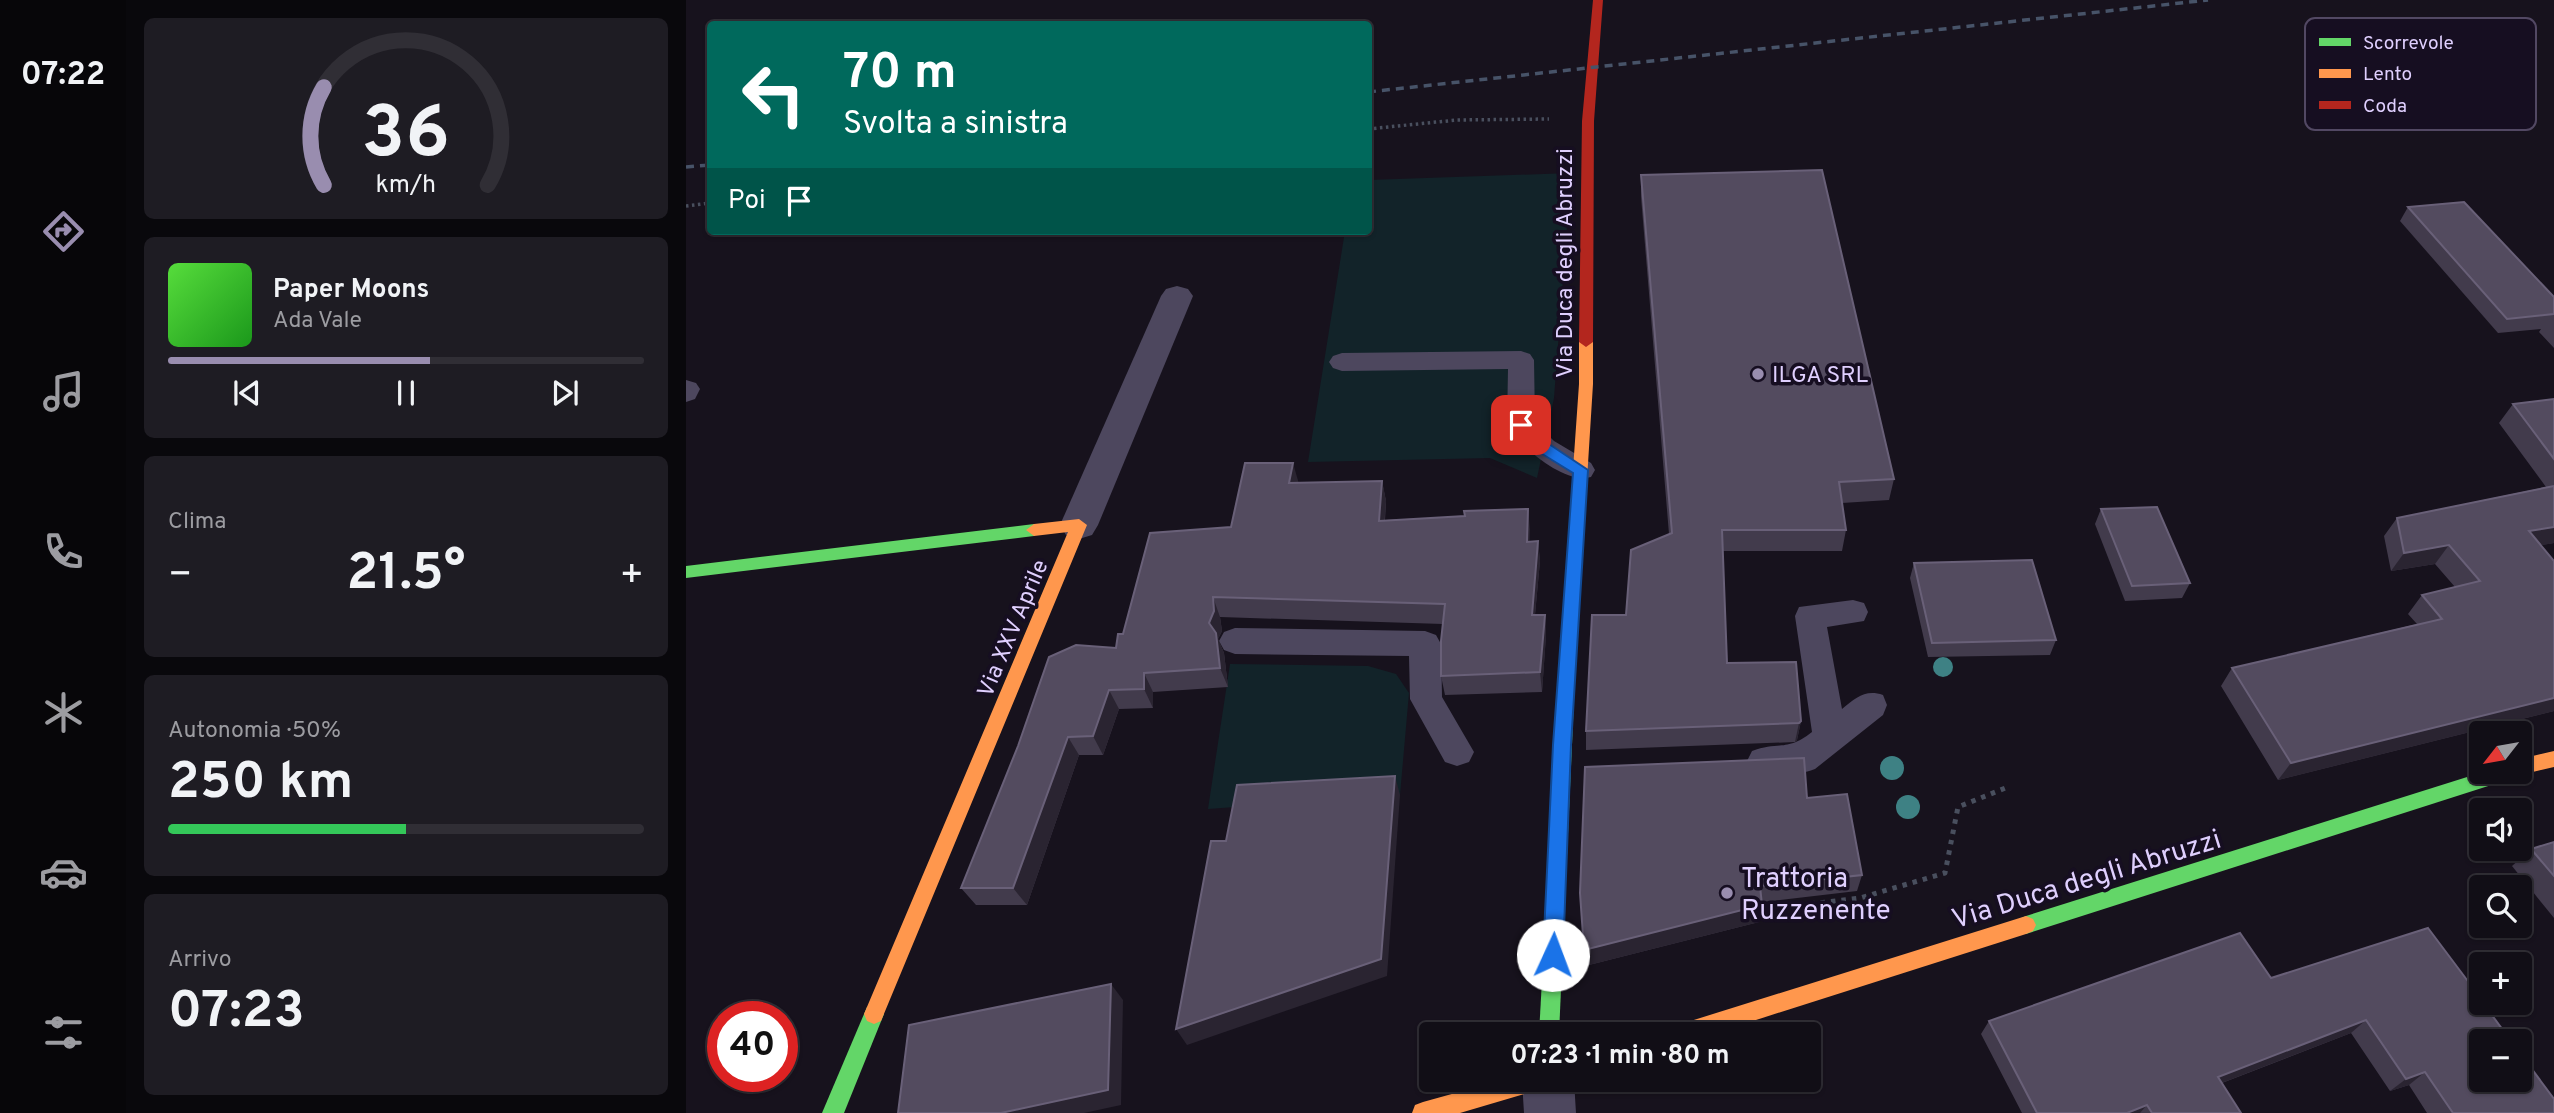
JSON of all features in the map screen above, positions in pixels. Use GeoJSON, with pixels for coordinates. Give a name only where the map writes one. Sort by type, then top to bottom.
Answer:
{"type":"FeatureCollection","features":[{"type":"Feature","properties":{"kind":"street","name":"Via Duca degli Abruzzi"},"geometry":{"type":"LineString","coordinates":[[1550,1022],[1574,768],[1581,470],[1586,384],[1588,121],[1598,0]]}},
{"type":"Feature","properties":{"kind":"street"},"geometry":{"type":"LineString","coordinates":[[1079,525],[1177,296]]}},
{"type":"Feature","properties":{"kind":"street","name":"Via XXV Aprile"},"geometry":{"type":"LineString","coordinates":[[686,572],[916,542],[1079,525],[833,1113]]}},
{"type":"Feature","properties":{"kind":"street","name":"Via Duca degli Abruzzi"},"geometry":{"type":"LineString","coordinates":[[1720,1022],[2535,768]]}},
{"type":"Feature","properties":{"kind":"street"},"geometry":{"type":"LineString","coordinates":[[1423,1113],[1496,1092]]}},
{"type":"Feature","properties":{"kind":"street"},"geometry":{"type":"LineString","coordinates":[[1549,1092],[1550,1113]]}},
{"type":"Feature","properties":{"kind":"lane"},"geometry":{"type":"LineString","coordinates":[[1342,362],[1521,360],[1521,425],[1544,448],[1581,470]]}},
{"type":"Feature","properties":{"kind":"lane"},"geometry":{"type":"LineString","coordinates":[[1830,738],[1810,616],[1853,612]]}},
{"type":"Feature","properties":{"kind":"lane"},"geometry":{"type":"LineString","coordinates":[[1235,641],[1425,644],[1426,699],[1457,752]]}},
{"type":"Feature","properties":{"kind":"lane"},"geometry":{"type":"LineString","coordinates":[[1736,762],[1803,759],[1871,705]]}},
{"type":"Feature","properties":{"kind":"path"},"geometry":{"type":"LineString","coordinates":[[1372,129],[1457,120],[1534,118],[1588,121]]}},
{"type":"Feature","properties":{"kind":"path"},"geometry":{"type":"LineString","coordinates":[[686,206],[707,203]]}},
{"type":"Feature","properties":{"kind":"path"},"geometry":{"type":"LineString","coordinates":[[1758,910],[1860,898],[1945,873],[1958,807],[2008,787]]}},
{"type":"Feature","properties":{"kind":"shaded area"},"geometry":{"type":"Polygon","coordinates":[[[1571,173],[1554,398],[1537,478],[1490,458],[1308,462],[1344,235],[1372,235],[1372,180],[1571,173]]]}},
{"type":"Feature","properties":{"kind":"shaded area"},"geometry":{"type":"Polygon","coordinates":[[[1230,664],[1368,666],[1396,674],[1409,693],[1400,795],[1208,809],[1230,664]]]}},
{"type":"Feature","properties":{"kind":"building","name":"ILGA SRL"},"geometry":{"type":"Polygon","coordinates":[[[1822,170],[1894,479],[1839,482],[1846,530],[1722,530],[1727,663],[1796,662],[1801,721],[1586,731],[1592,615],[1626,615],[1631,550],[1672,533],[1641,175],[1822,170]]]}},
{"type":"Feature","properties":{"kind":"building"},"geometry":{"type":"Polygon","coordinates":[[[2464,202],[2554,297],[2554,314],[2507,319],[2408,207],[2464,202]]]}},
{"type":"Feature","properties":{"kind":"building"},"geometry":{"type":"Polygon","coordinates":[[[2554,399],[2554,459],[2513,404],[2554,399]]]}},
{"type":"Feature","properties":{"kind":"building"},"geometry":{"type":"Polygon","coordinates":[[[1245,463],[1293,463],[1289,483],[1382,481],[1379,521],[1465,516],[1464,511],[1528,509],[1527,542],[1538,541],[1532,615],[1545,615],[1540,672],[1441,676],[1445,604],[1213,597],[1214,611],[1209,623],[1216,633],[1220,668],[1144,673],[1144,689],[1109,690],[1093,736],[1068,737],[1013,888],[961,888],[1018,746],[1049,657],[1076,645],[1116,648],[1118,634],[1123,634],[1150,533],[1231,527],[1245,463]]]}},
{"type":"Feature","properties":{"kind":"building"},"geometry":{"type":"Polygon","coordinates":[[[2554,486],[2554,527],[2529,531],[2554,561],[2554,698],[2291,763],[2232,668],[2442,619],[2422,595],[2480,581],[2449,545],[2404,553],[2397,518],[2554,486]]]}},
{"type":"Feature","properties":{"kind":"building"},"geometry":{"type":"Polygon","coordinates":[[[2157,507],[2190,583],[2132,586],[2101,509],[2157,507]]]}},
{"type":"Feature","properties":{"kind":"building"},"geometry":{"type":"Polygon","coordinates":[[[2032,560],[2056,640],[1932,643],[1914,563],[2032,560]]]}},
{"type":"Feature","properties":{"kind":"building"},"geometry":{"type":"Polygon","coordinates":[[[1804,758],[1807,798],[1847,794],[1862,875],[1760,886],[1762,905],[1584,950],[1580,893],[1585,767],[1804,758]]]}},
{"type":"Feature","properties":{"kind":"building"},"geometry":{"type":"Polygon","coordinates":[[[1395,776],[1381,959],[1176,1029],[1211,841],[1226,841],[1237,785],[1395,776]]]}},
{"type":"Feature","properties":{"kind":"building"},"geometry":{"type":"Polygon","coordinates":[[[2554,842],[2554,876],[2532,850],[2554,842]]]}},
{"type":"Feature","properties":{"kind":"building"},"geometry":{"type":"Polygon","coordinates":[[[2428,928],[2469,983],[2469,1015],[2492,1015],[2502,1029],[2469,1029],[2469,1092],[2532,1092],[2532,1069],[2554,1099],[2554,1113],[2453,1113],[2425,1072],[2406,1079],[2366,1020],[2218,1077],[2241,1113],[2152,1113],[2147,1105],[2127,1113],[2037,1113],[1989,1021],[2240,933],[2271,978],[2428,928]]]}},
{"type":"Feature","properties":{"kind":"building"},"geometry":{"type":"Polygon","coordinates":[[[1111,984],[1108,1090],[1001,1113],[898,1113],[909,1025],[1111,984]]]}},
{"type":"Feature","properties":{"kind":"railway"},"geometry":{"type":"LineString","coordinates":[[1372,92],[2208,0]]}},
{"type":"Feature","properties":{"kind":"railway"},"geometry":{"type":"LineString","coordinates":[[686,167],[707,165]]}},
{"type":"Feature","properties":{"kind":"traffic: fast"},"geometry":{"type":"LineString","coordinates":[[686,572],[1034,530]]}},
{"type":"Feature","properties":{"kind":"traffic: fast"},"geometry":{"type":"LineString","coordinates":[[1550,1022],[1568,655]]}},
{"type":"Feature","properties":{"kind":"traffic: fast"},"geometry":{"type":"LineString","coordinates":[[2026,925],[2469,784]]}},
{"type":"Feature","properties":{"kind":"traffic: fast"},"geometry":{"type":"LineString","coordinates":[[833,1113],[874,1014]]}},
{"type":"Feature","properties":{"kind":"traffic: slow"},"geometry":{"type":"LineString","coordinates":[[1568,655],[1586,384],[1586,342]]}},
{"type":"Feature","properties":{"kind":"traffic: slow"},"geometry":{"type":"LineString","coordinates":[[874,1014],[1079,525],[1034,530]]}},
{"type":"Feature","properties":{"kind":"traffic: slow"},"geometry":{"type":"LineString","coordinates":[[2532,764],[2554,759]]}},
{"type":"Feature","properties":{"kind":"traffic: slow"},"geometry":{"type":"LineString","coordinates":[[1719,1022],[2026,925]]}},
{"type":"Feature","properties":{"kind":"traffic: slow"},"geometry":{"type":"LineString","coordinates":[[1423,1113],[1496,1092]]}},
{"type":"Feature","properties":{"kind":"traffic: jam"},"geometry":{"type":"LineString","coordinates":[[1586,342],[1588,121],[1598,0]]}},
{"type":"Feature","properties":{"kind":"place","name":"ILGA SRL"},"geometry":{"type":"Point","coordinates":[1758,374]}},
{"type":"Feature","properties":{"kind":"place","name":"Trattoria Ruzzenente"},"geometry":{"type":"Point","coordinates":[1727,893]}},
{"type":"Feature","properties":{"kind":"route"},"geometry":{"type":"LineString","coordinates":[[1521,425],[1544,448],[1581,470],[1562,745],[1553,955]]}}]}
